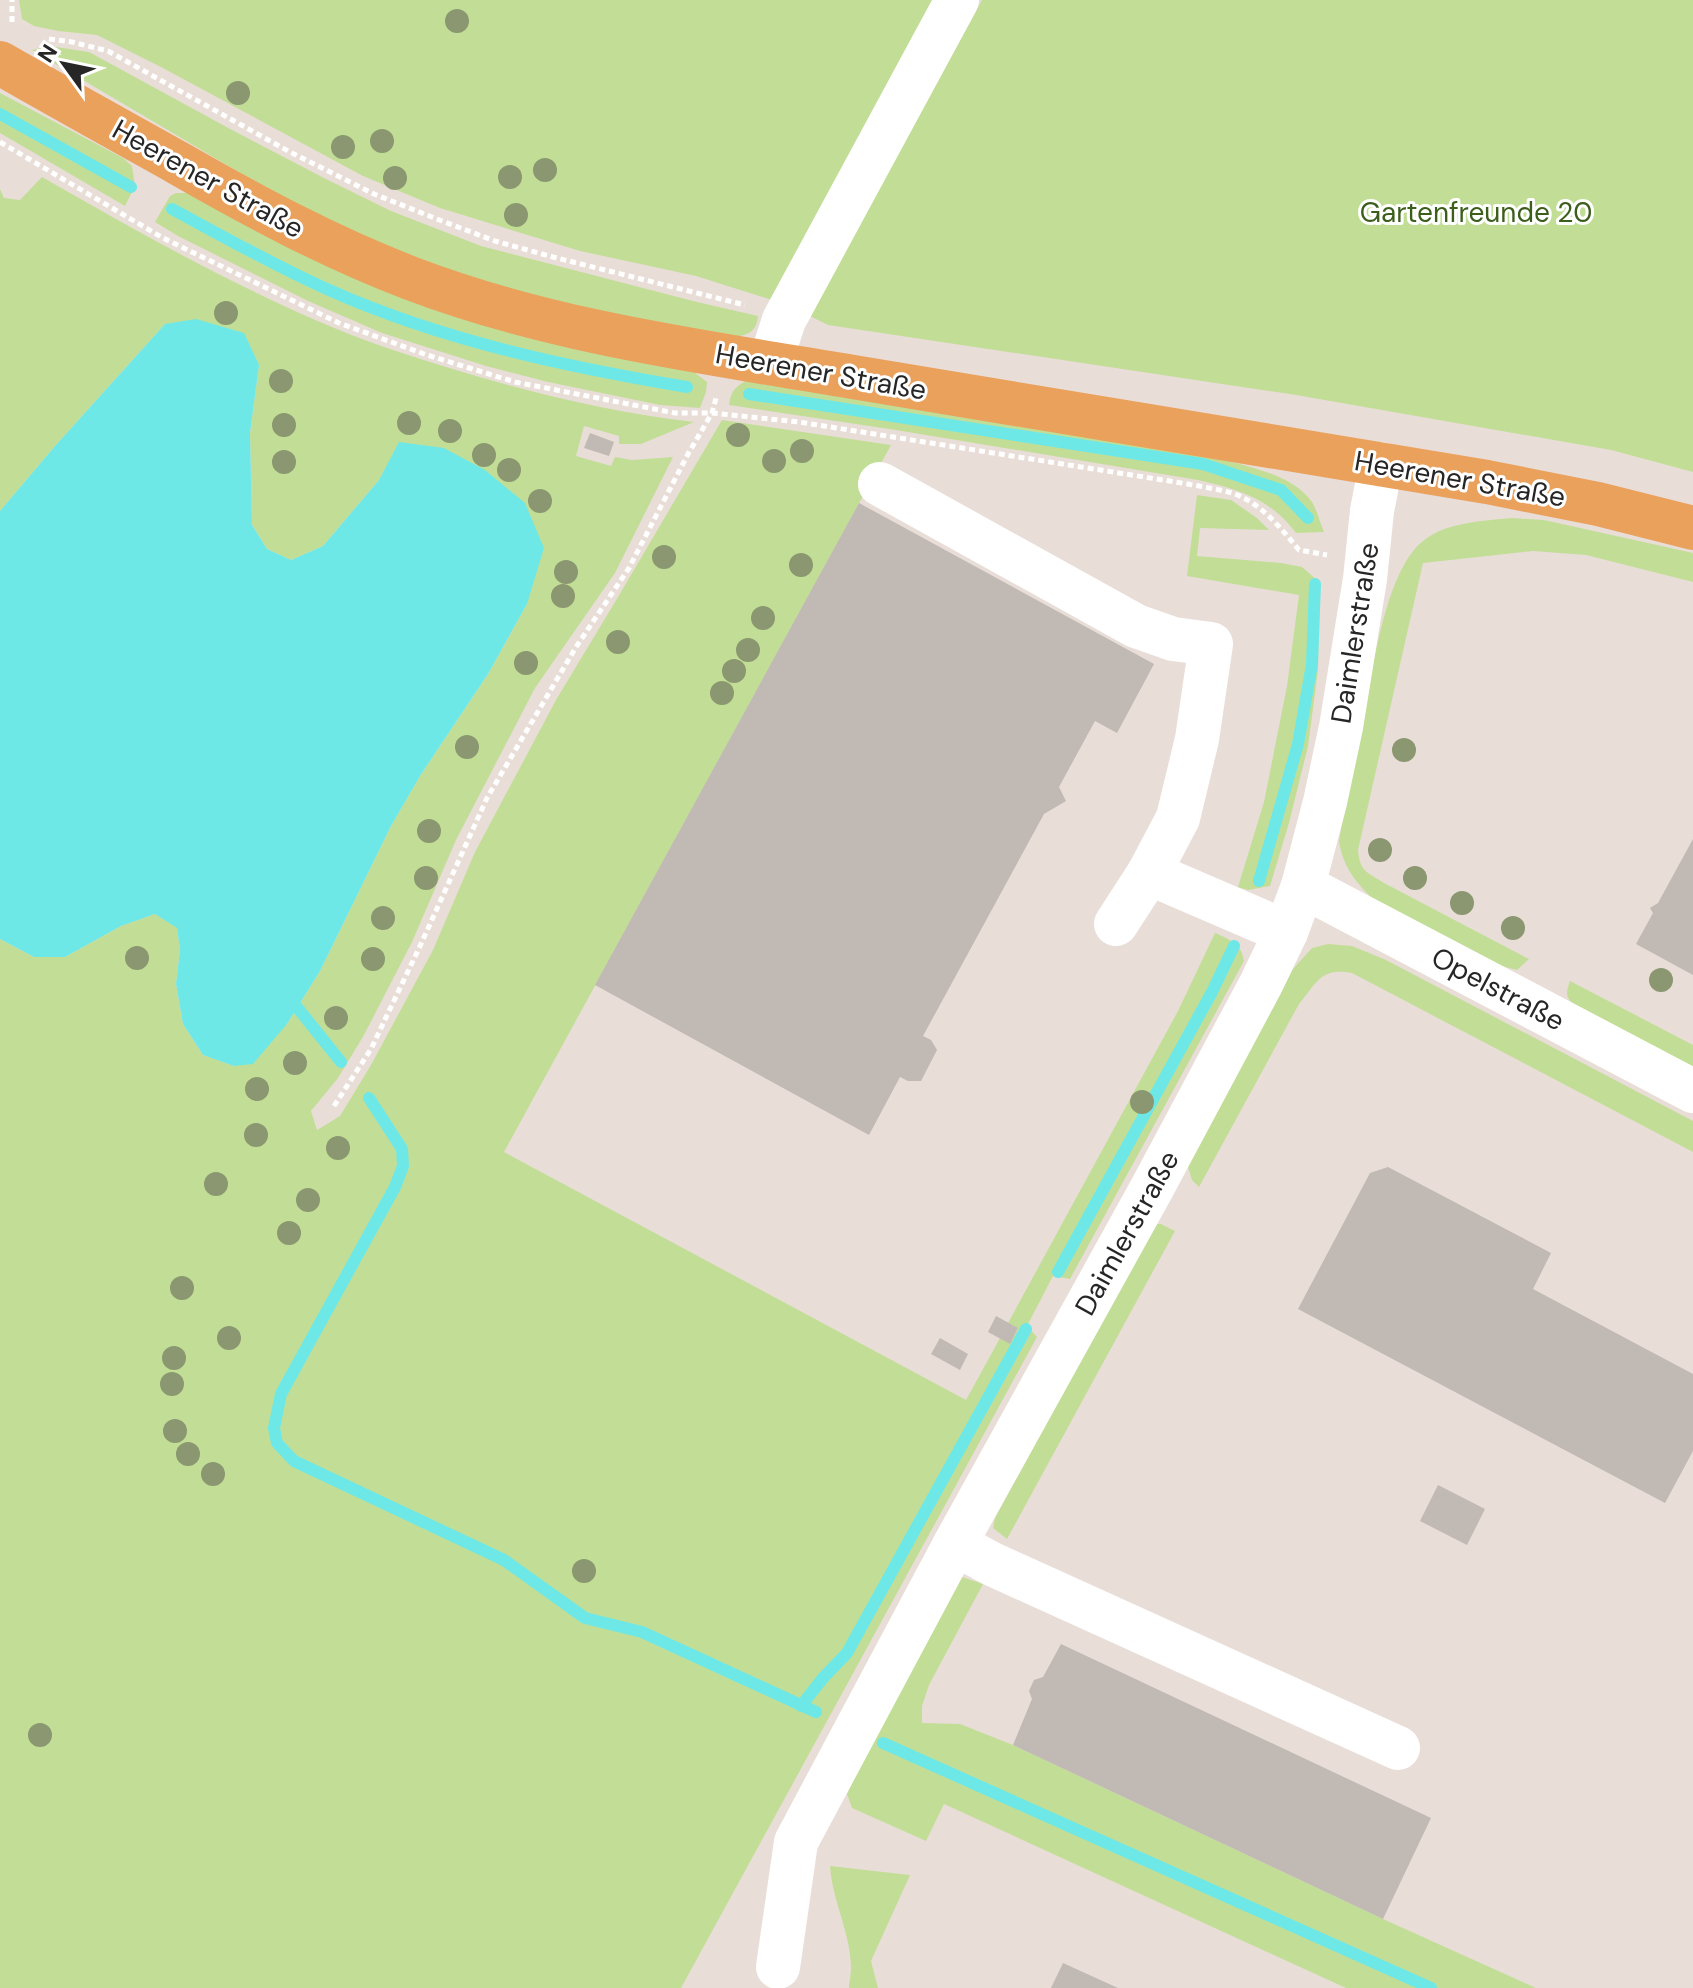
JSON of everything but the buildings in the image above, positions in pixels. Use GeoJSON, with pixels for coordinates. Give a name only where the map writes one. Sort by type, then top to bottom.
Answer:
{"type":"FeatureCollection","features":[{"type":"Feature","properties":{"kind":"main road","name":"Heerener Straße"},"geometry":{"type":"LineString","coordinates":[[0,63],[258,208],[333,246],[410,278],[544,320],[750,360],[1487,482],[1598,504],[1693,528]]}},
{"type":"Feature","properties":{"kind":"street"},"geometry":{"type":"LineString","coordinates":[[750,360],[784,320],[957,0]]}},
{"type":"Feature","properties":{"kind":"street","name":"Daimlerstraße"},"geometry":{"type":"LineString","coordinates":[[778,1967],[796,1842],[955,1544],[1152,1188],[1286,932],[1303,886],[1341,727],[1381,464]]}},
{"type":"Feature","properties":{"kind":"street"},"geometry":{"type":"LineString","coordinates":[[880,484],[1136,626],[1173,639],[1211,644],[1197,739],[1178,818],[1149,873],[1116,924]]}},
{"type":"Feature","properties":{"kind":"street"},"geometry":{"type":"LineString","coordinates":[[1149,873],[1286,932]]}},
{"type":"Feature","properties":{"kind":"street","name":"Opelstraße"},"geometry":{"type":"LineString","coordinates":[[1303,886],[1693,1091]]}},
{"type":"Feature","properties":{"kind":"street"},"geometry":{"type":"LineString","coordinates":[[955,1544],[992,1564],[1398,1748]]}},
{"type":"Feature","properties":{"kind":"path"},"geometry":{"type":"LineString","coordinates":[[334,1106],[371,1049],[487,798],[576,647],[629,568],[712,413],[750,360]]}},
{"type":"Feature","properties":{"kind":"green space"},"geometry":{"type":"Polygon","coordinates":[[[19,0],[939,0],[772,300],[696,276],[580,251],[440,208],[363,176],[97,35],[34,26],[22,19],[19,0]]]}},
{"type":"Feature","properties":{"kind":"green space","name":"Gartenfreunde 20"},"geometry":{"type":"Polygon","coordinates":[[[982,0],[1693,0],[1693,472],[1611,450],[1296,395],[828,325],[810,316],[982,0]]]}},
{"type":"Feature","properties":{"kind":"green space"},"geometry":{"type":"Polygon","coordinates":[[[50,46],[89,52],[391,211],[481,246],[758,316],[755,326],[750,332],[731,339],[574,305],[420,260],[330,221],[273,191],[32,50],[50,46]]]}},
{"type":"Feature","properties":{"kind":"green space"},"geometry":{"type":"Polygon","coordinates":[[[0,93],[123,158],[132,166],[135,186],[125,206],[0,133],[0,93]]]}},
{"type":"Feature","properties":{"kind":"green space"},"geometry":{"type":"Polygon","coordinates":[[[42,177],[221,275],[360,338],[538,393],[631,413],[694,422],[641,444],[619,444],[619,436],[584,426],[576,456],[611,466],[615,457],[632,460],[673,457],[615,573],[535,688],[456,840],[412,942],[364,1035],[338,1078],[311,1111],[317,1130],[340,1116],[371,1065],[433,950],[475,852],[556,700],[722,420],[891,445],[504,1152],[966,1400],[1000,1338],[1010,1343],[1018,1329],[1008,1323],[1178,1011],[1215,933],[1234,943],[1243,955],[1244,961],[1070,1279],[1053,1276],[1027,1326],[1037,1337],[681,1988],[0,1988],[0,939],[34,957],[65,957],[121,926],[155,914],[177,927],[180,950],[176,984],[183,1024],[203,1055],[234,1066],[287,1024],[320,971],[391,826],[420,776],[488,674],[527,604],[400,442],[379,480],[323,546],[291,560],[267,549],[252,525],[250,433],[259,365],[165,324],[0,511],[0,189],[4,198],[20,200],[42,177]]]}},
{"type":"Feature","properties":{"kind":"green space"},"geometry":{"type":"Polygon","coordinates":[[[187,193],[690,369],[707,382],[700,408],[660,405],[548,382],[382,333],[308,301],[155,222],[170,196],[187,193]]]}},
{"type":"Feature","properties":{"kind":"green space"},"geometry":{"type":"Polygon","coordinates":[[[745,381],[1244,465],[1270,473],[1304,493],[1314,505],[1324,532],[1296,533],[1276,512],[1253,497],[1198,480],[729,405],[734,391],[745,381]]]}},
{"type":"Feature","properties":{"kind":"green space"},"geometry":{"type":"Polygon","coordinates":[[[1197,495],[1231,500],[1269,530],[1200,528],[1197,556],[1302,567],[1317,580],[1319,587],[1318,670],[1308,746],[1270,886],[1248,890],[1238,887],[1264,802],[1287,686],[1299,595],[1187,576],[1197,495]]]}},
{"type":"Feature","properties":{"kind":"green space"},"geometry":{"type":"Polygon","coordinates":[[[1512,518],[1544,520],[1693,553],[1693,582],[1586,555],[1533,551],[1423,563],[1358,850],[1359,857],[1365,871],[1384,883],[1529,959],[1517,970],[1493,964],[1375,901],[1351,874],[1339,841],[1374,658],[1388,602],[1409,556],[1423,541],[1443,530],[1512,518]]]}},
{"type":"Feature","properties":{"kind":"green space"},"geometry":{"type":"Polygon","coordinates":[[[1328,944],[1352,946],[1386,960],[1693,1121],[1693,1152],[1352,973],[1333,972],[1321,978],[1299,1004],[1199,1187],[1192,1180],[1187,1164],[1293,969],[1312,948],[1328,944]]]}},
{"type":"Feature","properties":{"kind":"green space"},"geometry":{"type":"Polygon","coordinates":[[[1570,981],[1693,1045],[1693,1068],[1574,1005],[1567,994],[1570,981]]]}},
{"type":"Feature","properties":{"kind":"green space"},"geometry":{"type":"Polygon","coordinates":[[[1155,1224],[1175,1231],[1007,1539],[993,1528],[995,1518],[1155,1224]]]}},
{"type":"Feature","properties":{"kind":"green space"},"geometry":{"type":"Polygon","coordinates":[[[962,1577],[983,1584],[929,1685],[922,1706],[922,1723],[960,1724],[1013,1745],[1536,1988],[1346,1988],[944,1804],[926,1841],[852,1808],[847,1794],[866,1753],[962,1577]]]}},
{"type":"Feature","properties":{"kind":"green space"},"geometry":{"type":"Polygon","coordinates":[[[830,1866],[910,1875],[871,1961],[878,1988],[849,1988],[850,1955],[830,1866]]]}},
{"type":"Feature","properties":{"kind":"water"},"geometry":{"type":"Polygon","coordinates":[[[196,319],[244,333],[259,365],[250,433],[252,525],[267,549],[291,560],[323,546],[379,480],[399,442],[444,448],[485,470],[525,503],[544,548],[527,604],[488,674],[420,776],[391,826],[320,971],[287,1024],[253,1064],[234,1066],[203,1055],[183,1024],[176,984],[180,950],[177,928],[155,914],[121,926],[65,957],[34,957],[0,939],[0,511],[165,324],[196,319]]]}},
{"type":"Feature","properties":{"kind":"waterway"},"geometry":{"type":"LineString","coordinates":[[0,114],[131,187]]}},
{"type":"Feature","properties":{"kind":"waterway"},"geometry":{"type":"LineString","coordinates":[[172,209],[309,281],[415,323],[550,361],[687,387]]}},
{"type":"Feature","properties":{"kind":"waterway"},"geometry":{"type":"LineString","coordinates":[[749,394],[1203,464],[1281,490],[1308,518]]}},
{"type":"Feature","properties":{"kind":"waterway"},"geometry":{"type":"LineString","coordinates":[[1259,881],[1298,744],[1312,664],[1315,584]]}},
{"type":"Feature","properties":{"kind":"waterway"},"geometry":{"type":"LineString","coordinates":[[1058,1272],[1212,992],[1234,946]]}},
{"type":"Feature","properties":{"kind":"waterway"},"geometry":{"type":"LineString","coordinates":[[288,996],[341,1062]]}},
{"type":"Feature","properties":{"kind":"waterway"},"geometry":{"type":"LineString","coordinates":[[369,1098],[402,1149],[403,1166],[395,1187],[281,1394],[274,1428],[277,1443],[294,1461],[504,1560],[585,1618],[642,1632],[816,1712]]}},
{"type":"Feature","properties":{"kind":"waterway"},"geometry":{"type":"LineString","coordinates":[[801,1706],[847,1653],[1026,1329]]}},
{"type":"Feature","properties":{"kind":"waterway"},"geometry":{"type":"LineString","coordinates":[[883,1743],[1431,1988]]}}]}
